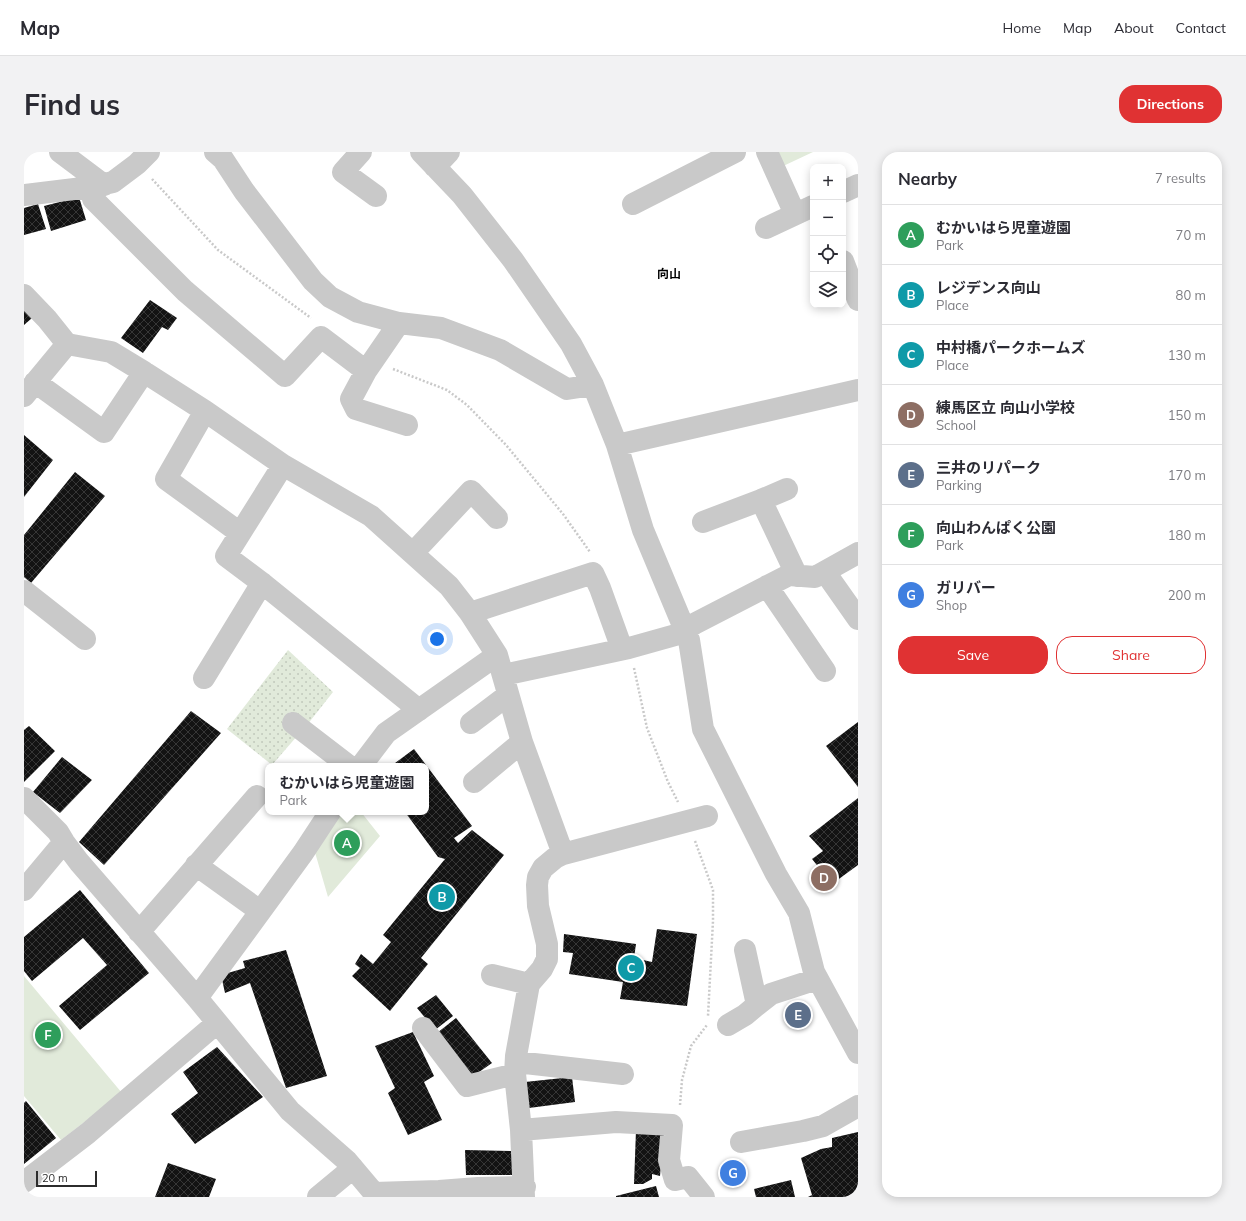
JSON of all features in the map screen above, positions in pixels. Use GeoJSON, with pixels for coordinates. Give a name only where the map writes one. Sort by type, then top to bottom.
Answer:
{"type":"FeatureCollection","features":[{"type":"Feature","properties":{"kind":"street"},"geometry":{"type":"LineString","coordinates":[[60,152],[97,186]]}},
{"type":"Feature","properties":{"kind":"street"},"geometry":{"type":"LineString","coordinates":[[24,195],[97,186],[113,182],[137,164],[149,152]]}},
{"type":"Feature","properties":{"kind":"street"},"geometry":{"type":"LineString","coordinates":[[215,152],[223,159],[244,191],[313,281],[330,297],[358,312],[399,323],[441,328],[500,350],[567,389],[593,384]]}},
{"type":"Feature","properties":{"kind":"street"},"geometry":{"type":"LineString","coordinates":[[361,152],[343,172],[376,196]]}},
{"type":"Feature","properties":{"kind":"street"},"geometry":{"type":"LineString","coordinates":[[633,204],[705,159],[735,152]]}},
{"type":"Feature","properties":{"kind":"street"},"geometry":{"type":"LineString","coordinates":[[766,228],[804,210],[767,152]]}},
{"type":"Feature","properties":{"kind":"street"},"geometry":{"type":"LineString","coordinates":[[435,157],[462,195],[513,260],[571,344],[593,384],[617,445],[643,530],[689,640],[702,729],[776,874],[800,913],[814,972],[858,1053]]}},
{"type":"Feature","properties":{"kind":"street"},"geometry":{"type":"LineString","coordinates":[[846,191],[858,185]]}},
{"type":"Feature","properties":{"kind":"street"},"geometry":{"type":"LineString","coordinates":[[97,186],[94,199],[185,291],[285,376],[321,336],[366,371]]}},
{"type":"Feature","properties":{"kind":"street"},"geometry":{"type":"LineString","coordinates":[[845,272],[858,300]]}},
{"type":"Feature","properties":{"kind":"street"},"geometry":{"type":"LineString","coordinates":[[24,295],[47,319],[67,344],[111,352],[144,372],[205,411],[283,465],[371,516],[449,586],[470,613],[503,675],[522,742],[563,854]]}},
{"type":"Feature","properties":{"kind":"street"},"geometry":{"type":"LineString","coordinates":[[399,323],[366,371],[351,399],[356,409],[407,425]]}},
{"type":"Feature","properties":{"kind":"street"},"geometry":{"type":"LineString","coordinates":[[67,344],[30,389],[104,432],[144,372]]}},
{"type":"Feature","properties":{"kind":"street"},"geometry":{"type":"LineString","coordinates":[[617,445],[858,390]]}},
{"type":"Feature","properties":{"kind":"street"},"geometry":{"type":"LineString","coordinates":[[205,411],[166,479],[240,533]]}},
{"type":"Feature","properties":{"kind":"street"},"geometry":{"type":"LineString","coordinates":[[283,465],[226,556],[262,583],[419,710]]}},
{"type":"Feature","properties":{"kind":"street"},"geometry":{"type":"LineString","coordinates":[[703,522],[787,489]]}},
{"type":"Feature","properties":{"kind":"street"},"geometry":{"type":"LineString","coordinates":[[413,553],[471,491],[497,518]]}},
{"type":"Feature","properties":{"kind":"street"},"geometry":{"type":"LineString","coordinates":[[762,500],[797,576]]}},
{"type":"Feature","properties":{"kind":"street"},"geometry":{"type":"LineString","coordinates":[[363,763],[386,733],[419,710],[503,675],[625,648],[679,634],[694,624],[789,575],[815,577],[858,553]]}},
{"type":"Feature","properties":{"kind":"street"},"geometry":{"type":"LineString","coordinates":[[825,572],[858,619]]}},
{"type":"Feature","properties":{"kind":"street"},"geometry":{"type":"LineString","coordinates":[[470,613],[593,573],[625,648]]}},
{"type":"Feature","properties":{"kind":"street"},"geometry":{"type":"LineString","coordinates":[[204,678],[262,583]]}},
{"type":"Feature","properties":{"kind":"street"},"geometry":{"type":"LineString","coordinates":[[767,586],[825,670]]}},
{"type":"Feature","properties":{"kind":"street"},"geometry":{"type":"LineString","coordinates":[[24,591],[84,639]]}},
{"type":"Feature","properties":{"kind":"street"},"geometry":{"type":"LineString","coordinates":[[471,723],[503,675]]}},
{"type":"Feature","properties":{"kind":"street"},"geometry":{"type":"LineString","coordinates":[[293,723],[345,763]]}},
{"type":"Feature","properties":{"kind":"street"},"geometry":{"type":"LineString","coordinates":[[474,782],[522,742]]}},
{"type":"Feature","properties":{"kind":"street"},"geometry":{"type":"LineString","coordinates":[[139,932],[257,796]]}},
{"type":"Feature","properties":{"kind":"street"},"geometry":{"type":"LineString","coordinates":[[24,798],[58,832],[79,862],[197,998],[290,1111],[347,1161],[373,1195],[478,1188],[524,1192],[521,1130],[515,1068],[529,984],[542,969],[547,959],[547,944],[538,906],[538,877],[543,868],[555,858],[563,854],[697,819]]}},
{"type":"Feature","properties":{"kind":"street"},"geometry":{"type":"LineString","coordinates":[[197,998],[303,853],[328,815]]}},
{"type":"Feature","properties":{"kind":"street"},"geometry":{"type":"LineString","coordinates":[[24,890],[64,842]]}},
{"type":"Feature","properties":{"kind":"street"},"geometry":{"type":"LineString","coordinates":[[196,866],[260,911]]}},
{"type":"Feature","properties":{"kind":"street"},"geometry":{"type":"LineString","coordinates":[[745,950],[757,1005]]}},
{"type":"Feature","properties":{"kind":"street"},"geometry":{"type":"LineString","coordinates":[[492,975],[529,984]]}},
{"type":"Feature","properties":{"kind":"street"},"geometry":{"type":"LineString","coordinates":[[728,1025],[771,994],[817,979]]}},
{"type":"Feature","properties":{"kind":"street"},"geometry":{"type":"LineString","coordinates":[[24,1182],[88,1133],[217,1022]]}},
{"type":"Feature","properties":{"kind":"street"},"geometry":{"type":"LineString","coordinates":[[423,1028],[467,1086],[515,1068],[623,1074]]}},
{"type":"Feature","properties":{"kind":"street"},"geometry":{"type":"LineString","coordinates":[[741,1142],[824,1126],[858,1106]]}},
{"type":"Feature","properties":{"kind":"street"},"geometry":{"type":"LineString","coordinates":[[521,1130],[616,1122],[672,1125],[669,1160],[675,1180],[688,1177],[704,1197]]}},
{"type":"Feature","properties":{"kind":"street"},"geometry":{"type":"LineString","coordinates":[[318,1197],[353,1168]]}},
{"type":"Feature","properties":{"kind":"path"},"geometry":{"type":"LineString","coordinates":[[625,648],[647,728],[668,782],[697,819],[713,890],[713,921],[707,1026],[691,1046],[682,1080],[680,1110]]}},
{"type":"Feature","properties":{"kind":"green space"},"geometry":{"type":"Polygon","coordinates":[[[772,152],[813,152],[779,168],[772,152]]]}},
{"type":"Feature","properties":{"kind":"green space"},"geometry":{"type":"Polygon","coordinates":[[[288,650],[333,692],[307,725],[290,712],[282,722],[298,735],[274,763],[270,763],[227,729],[288,650]]]}},
{"type":"Feature","properties":{"kind":"green space"},"geometry":{"type":"Polygon","coordinates":[[[341,815],[363,815],[380,836],[328,897],[314,849],[341,815]]]}},
{"type":"Feature","properties":{"kind":"green space"},"geometry":{"type":"Polygon","coordinates":[[[24,976],[122,1093],[61,1140],[24,1096],[24,976]]]}},
{"type":"Feature","properties":{"kind":"building"},"geometry":{"type":"Polygon","coordinates":[[[79,197],[86,220],[51,231],[44,206],[79,197]]]}},
{"type":"Feature","properties":{"kind":"building"},"geometry":{"type":"Polygon","coordinates":[[[38,204],[46,229],[24,235],[24,208],[38,204]]]}},
{"type":"Feature","properties":{"kind":"building"},"geometry":{"type":"Polygon","coordinates":[[[150,300],[177,318],[168,330],[162,327],[143,353],[121,338],[150,300]]]}},
{"type":"Feature","properties":{"kind":"building"},"geometry":{"type":"Polygon","coordinates":[[[24,308],[32,318],[24,325],[24,308]]]}},
{"type":"Feature","properties":{"kind":"building"},"geometry":{"type":"Polygon","coordinates":[[[24,435],[53,460],[24,497],[24,435]]]}},
{"type":"Feature","properties":{"kind":"building"},"geometry":{"type":"Polygon","coordinates":[[[75,472],[105,496],[31,583],[24,577],[24,535],[75,472]]]}},
{"type":"Feature","properties":{"kind":"building"},"geometry":{"type":"Polygon","coordinates":[[[191,711],[221,733],[104,865],[79,842],[191,711]]]}},
{"type":"Feature","properties":{"kind":"building"},"geometry":{"type":"Polygon","coordinates":[[[858,722],[858,787],[826,746],[858,722]]]}},
{"type":"Feature","properties":{"kind":"building"},"geometry":{"type":"Polygon","coordinates":[[[29,726],[55,751],[24,782],[24,730],[29,726]]]}},
{"type":"Feature","properties":{"kind":"building"},"geometry":{"type":"Polygon","coordinates":[[[414,749],[425,763],[395,763],[414,749]]]}},
{"type":"Feature","properties":{"kind":"building"},"geometry":{"type":"Polygon","coordinates":[[[62,757],[92,780],[60,813],[33,792],[62,757]]]}},
{"type":"Feature","properties":{"kind":"building"},"geometry":{"type":"Polygon","coordinates":[[[429,769],[472,826],[454,838],[458,843],[472,830],[504,855],[421,958],[428,964],[390,1011],[352,976],[360,968],[355,964],[361,954],[373,964],[391,942],[383,935],[445,859],[438,857],[407,815],[429,815],[429,769]]]}},
{"type":"Feature","properties":{"kind":"building"},"geometry":{"type":"Polygon","coordinates":[[[858,798],[858,865],[832,884],[812,859],[823,851],[809,836],[858,798]]]}},
{"type":"Feature","properties":{"kind":"building"},"geometry":{"type":"Polygon","coordinates":[[[80,890],[149,973],[80,1030],[59,1006],[107,965],[83,938],[32,981],[24,971],[24,937],[80,890]]]}},
{"type":"Feature","properties":{"kind":"building"},"geometry":{"type":"Polygon","coordinates":[[[657,929],[697,934],[687,1006],[620,999],[623,982],[569,974],[573,953],[563,952],[564,934],[636,944],[634,958],[652,962],[657,929]]]}},
{"type":"Feature","properties":{"kind":"building"},"geometry":{"type":"Polygon","coordinates":[[[286,950],[327,1076],[286,1088],[250,983],[225,993],[221,975],[245,968],[243,961],[286,950]]]}},
{"type":"Feature","properties":{"kind":"building"},"geometry":{"type":"Polygon","coordinates":[[[436,995],[453,1016],[435,1030],[417,1008],[436,995]]]}},
{"type":"Feature","properties":{"kind":"building"},"geometry":{"type":"Polygon","coordinates":[[[456,1018],[492,1063],[472,1077],[437,1033],[456,1018]]]}},
{"type":"Feature","properties":{"kind":"building"},"geometry":{"type":"Polygon","coordinates":[[[413,1032],[434,1076],[424,1082],[442,1120],[408,1135],[388,1093],[395,1088],[375,1046],[413,1032]]]}},
{"type":"Feature","properties":{"kind":"building"},"geometry":{"type":"Polygon","coordinates":[[[217,1047],[263,1097],[195,1144],[171,1114],[198,1093],[183,1072],[217,1047]]]}},
{"type":"Feature","properties":{"kind":"building"},"geometry":{"type":"Polygon","coordinates":[[[572,1077],[575,1102],[529,1108],[525,1082],[572,1077]]]}},
{"type":"Feature","properties":{"kind":"building"},"geometry":{"type":"Polygon","coordinates":[[[26,1101],[56,1138],[24,1164],[24,1103],[26,1101]]]}},
{"type":"Feature","properties":{"kind":"building"},"geometry":{"type":"Polygon","coordinates":[[[636,1130],[664,1135],[660,1176],[652,1174],[652,1179],[643,1184],[634,1184],[636,1130]]]}},
{"type":"Feature","properties":{"kind":"building"},"geometry":{"type":"Polygon","coordinates":[[[858,1132],[858,1197],[808,1197],[812,1195],[801,1158],[821,1149],[832,1147],[832,1138],[858,1132]]]}},
{"type":"Feature","properties":{"kind":"building"},"geometry":{"type":"Polygon","coordinates":[[[465,1150],[514,1151],[515,1175],[466,1175],[465,1150]]]}},
{"type":"Feature","properties":{"kind":"building"},"geometry":{"type":"Polygon","coordinates":[[[168,1163],[216,1179],[209,1197],[155,1197],[168,1163]]]}},
{"type":"Feature","properties":{"kind":"building"},"geometry":{"type":"Polygon","coordinates":[[[791,1180],[795,1197],[756,1197],[754,1189],[791,1180]]]}},
{"type":"Feature","properties":{"kind":"building"},"geometry":{"type":"Polygon","coordinates":[[[656,1186],[659,1197],[616,1197],[616,1196],[656,1186]]]}},
{"type":"Feature","properties":{"kind":"place","name":"むかいはら児童遊園"},"geometry":{"type":"Point","coordinates":[347,843]}},
{"type":"Feature","properties":{"kind":"place","name":"練馬区立 向山小学校"},"geometry":{"type":"Point","coordinates":[824,878]}},
{"type":"Feature","properties":{"kind":"place","name":"レジデンス向山"},"geometry":{"type":"Point","coordinates":[442,897]}},
{"type":"Feature","properties":{"kind":"place","name":"中村橋パークホームズ"},"geometry":{"type":"Point","coordinates":[631,968]}},
{"type":"Feature","properties":{"kind":"place","name":"三井のリパーク"},"geometry":{"type":"Point","coordinates":[798,1015]}},
{"type":"Feature","properties":{"kind":"place","name":"向山わんぱく公園"},"geometry":{"type":"Point","coordinates":[48,1035]}},
{"type":"Feature","properties":{"kind":"place","name":"ガリバー"},"geometry":{"type":"Point","coordinates":[733,1173]}},
{"type":"Feature","properties":{"kind":"district","name":"向山"},"geometry":{"type":"Point","coordinates":[669,273]}}]}
